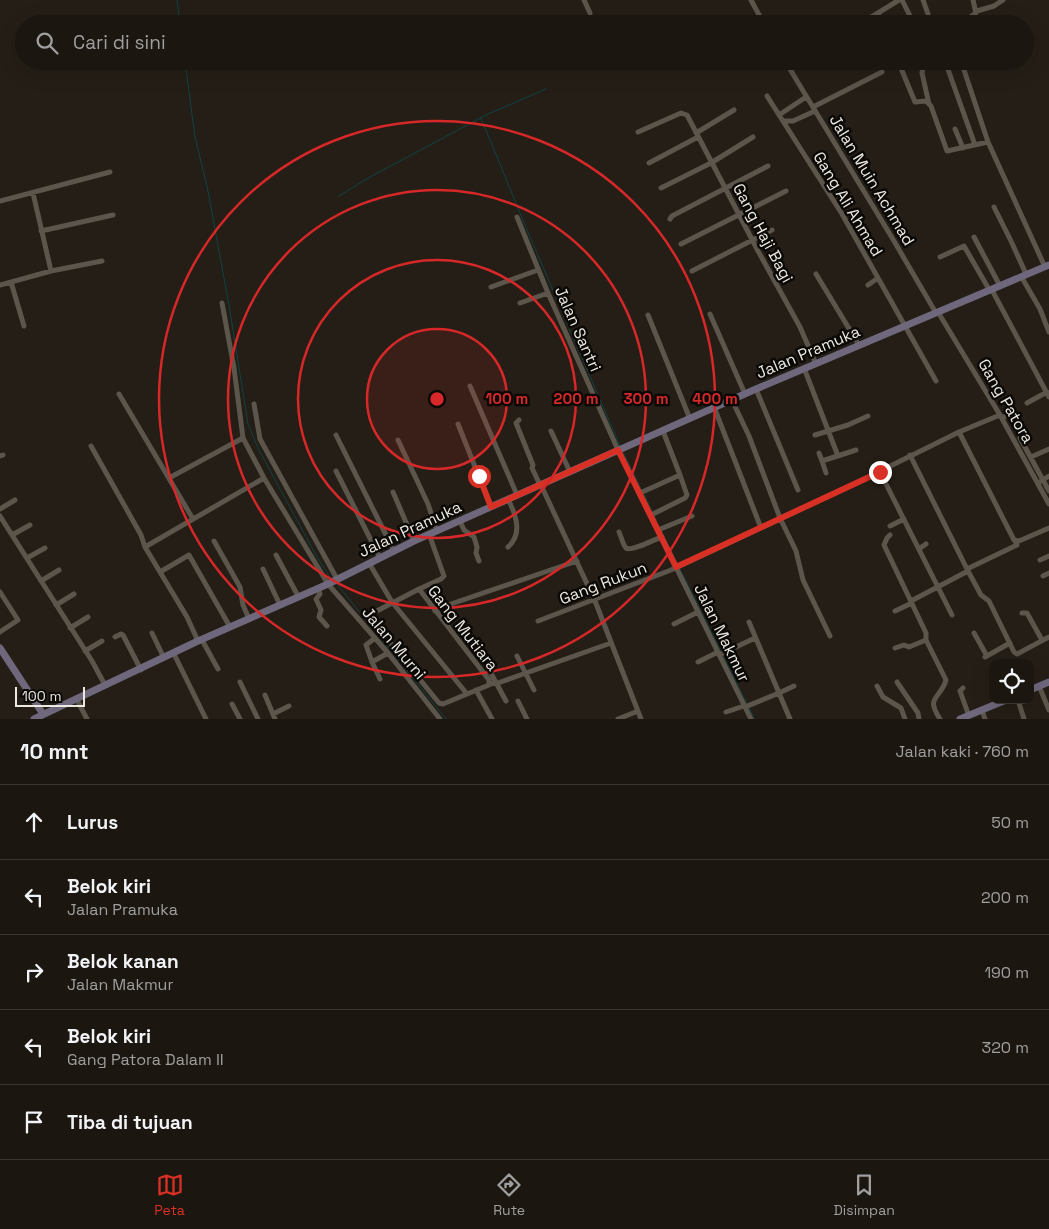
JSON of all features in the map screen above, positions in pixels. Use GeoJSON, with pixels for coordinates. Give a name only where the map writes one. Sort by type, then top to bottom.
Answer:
{"type":"FeatureCollection","features":[{"type":"Feature","properties":{"kind":"street"},"geometry":{"type":"LineString","coordinates":[[584,0],[590,13]]}},
{"type":"Feature","properties":{"kind":"street"},"geometry":{"type":"LineString","coordinates":[[750,0],[759,15]]}},
{"type":"Feature","properties":{"kind":"street"},"geometry":{"type":"LineString","coordinates":[[878,13],[901,0],[909,15]]}},
{"type":"Feature","properties":{"kind":"street"},"geometry":{"type":"LineString","coordinates":[[922,0],[928,14]]}},
{"type":"Feature","properties":{"kind":"street"},"geometry":{"type":"LineString","coordinates":[[973,0],[977,12]]}},
{"type":"Feature","properties":{"kind":"street"},"geometry":{"type":"LineString","coordinates":[[975,15],[977,12],[994,6],[1003,0]]}},
{"type":"Feature","properties":{"kind":"street","name":"Jalan Muin Achmad"},"geometry":{"type":"LineString","coordinates":[[790,70],[937,313]]}},
{"type":"Feature","properties":{"kind":"street"},"geometry":{"type":"LineString","coordinates":[[902,70],[915,103],[924,101],[930,104]]}},
{"type":"Feature","properties":{"kind":"street"},"geometry":{"type":"LineString","coordinates":[[923,70],[930,104],[945,149],[949,151],[988,142]]}},
{"type":"Feature","properties":{"kind":"street"},"geometry":{"type":"LineString","coordinates":[[948,70],[976,145]]}},
{"type":"Feature","properties":{"kind":"street"},"geometry":{"type":"LineString","coordinates":[[964,70],[988,142],[1047,266]]}},
{"type":"Feature","properties":{"kind":"street"},"geometry":{"type":"LineString","coordinates":[[783,121],[793,121],[882,72]]}},
{"type":"Feature","properties":{"kind":"street","name":"Gang Ali Ahmad"},"geometry":{"type":"LineString","coordinates":[[767,96],[842,214],[936,381]]}},
{"type":"Feature","properties":{"kind":"street"},"geometry":{"type":"LineString","coordinates":[[779,115],[806,97]]}},
{"type":"Feature","properties":{"kind":"street"},"geometry":{"type":"LineString","coordinates":[[648,163],[697,135],[734,110]]}},
{"type":"Feature","properties":{"kind":"street","name":"Gang Haji Bagi"},"geometry":{"type":"LineString","coordinates":[[638,132],[681,112],[687,115],[739,216],[800,327],[816,364]]}},
{"type":"Feature","properties":{"kind":"street"},"geometry":{"type":"LineString","coordinates":[[955,128],[963,148]]}},
{"type":"Feature","properties":{"kind":"street"},"geometry":{"type":"LineString","coordinates":[[661,188],[711,162],[753,137]]}},
{"type":"Feature","properties":{"kind":"street"},"geometry":{"type":"LineString","coordinates":[[670,218],[768,166]]}},
{"type":"Feature","properties":{"kind":"street"},"geometry":{"type":"LineString","coordinates":[[0,201],[110,172]]}},
{"type":"Feature","properties":{"kind":"street"},"geometry":{"type":"LineString","coordinates":[[681,244],[786,191]]}},
{"type":"Feature","properties":{"kind":"street"},"geometry":{"type":"LineString","coordinates":[[32,192],[51,271]]}},
{"type":"Feature","properties":{"kind":"street"},"geometry":{"type":"LineString","coordinates":[[994,207],[1011,241],[1049,332]]}},
{"type":"Feature","properties":{"kind":"street"},"geometry":{"type":"LineString","coordinates":[[41,232],[113,215]]}},
{"type":"Feature","properties":{"kind":"street","name":"Jalan Santri"},"geometry":{"type":"LineString","coordinates":[[517,217],[538,270],[618,450]]}},
{"type":"Feature","properties":{"kind":"street"},"geometry":{"type":"LineString","coordinates":[[692,271],[772,230]]}},
{"type":"Feature","properties":{"kind":"street"},"geometry":{"type":"LineString","coordinates":[[974,237],[1000,286]]}},
{"type":"Feature","properties":{"kind":"street"},"geometry":{"type":"LineString","coordinates":[[940,257],[964,246],[991,290],[1047,390],[1026,404]]}},
{"type":"Feature","properties":{"kind":"street"},"geometry":{"type":"LineString","coordinates":[[0,285],[51,271],[102,261]]}},
{"type":"Feature","properties":{"kind":"street","name":"Jalan Pramuka"},"geometry":{"type":"LineString","coordinates":[[34,719],[44,716],[76,698],[141,670],[200,640],[328,584],[429,534],[714,407],[1047,266]]}},
{"type":"Feature","properties":{"kind":"street"},"geometry":{"type":"LineString","coordinates":[[490,287],[538,270]]}},
{"type":"Feature","properties":{"kind":"street"},"geometry":{"type":"LineString","coordinates":[[816,274],[859,345]]}},
{"type":"Feature","properties":{"kind":"street"},"geometry":{"type":"LineString","coordinates":[[868,284],[878,278]]}},
{"type":"Feature","properties":{"kind":"street"},"geometry":{"type":"LineString","coordinates":[[11,282],[24,326]]}},
{"type":"Feature","properties":{"kind":"street"},"geometry":{"type":"LineString","coordinates":[[520,303],[548,293]]}},
{"type":"Feature","properties":{"kind":"street"},"geometry":{"type":"LineString","coordinates":[[168,478],[243,438],[234,368],[222,304]]}},
{"type":"Feature","properties":{"kind":"street","name":"Gang Patora"},"geometry":{"type":"LineString","coordinates":[[937,313],[1001,417],[1030,460],[1049,504]]}},
{"type":"Feature","properties":{"kind":"street"},"geometry":{"type":"LineString","coordinates":[[710,314],[745,394]]}},
{"type":"Feature","properties":{"kind":"street"},"geometry":{"type":"LineString","coordinates":[[648,315],[690,419]]}},
{"type":"Feature","properties":{"kind":"street"},"geometry":{"type":"LineString","coordinates":[[804,368],[838,456]]}},
{"type":"Feature","properties":{"kind":"street"},"geometry":{"type":"LineString","coordinates":[[470,386],[517,496]]}},
{"type":"Feature","properties":{"kind":"street"},"geometry":{"type":"LineString","coordinates":[[756,389],[798,490]]}},
{"type":"Feature","properties":{"kind":"street"},"geometry":{"type":"LineString","coordinates":[[119,394],[193,519]]}},
{"type":"Feature","properties":{"kind":"street"},"geometry":{"type":"LineString","coordinates":[[732,400],[749,436],[780,518],[796,551],[803,580],[830,636]]}},
{"type":"Feature","properties":{"kind":"street"},"geometry":{"type":"LineString","coordinates":[[254,404],[260,439],[337,579]]}},
{"type":"Feature","properties":{"kind":"street"},"geometry":{"type":"LineString","coordinates":[[714,407],[761,528]]}},
{"type":"Feature","properties":{"kind":"street","name":"Gang Rukun"},"geometry":{"type":"LineString","coordinates":[[538,621],[594,601],[678,566],[880,472],[910,455],[959,432],[1013,412]]}},
{"type":"Feature","properties":{"kind":"street"},"geometry":{"type":"LineString","coordinates":[[815,435],[868,416]]}},
{"type":"Feature","properties":{"kind":"street"},"geometry":{"type":"LineString","coordinates":[[519,420],[516,422],[533,465],[532,468],[577,561],[641,719]]}},
{"type":"Feature","properties":{"kind":"street"},"geometry":{"type":"LineString","coordinates":[[458,424],[491,507]]}},
{"type":"Feature","properties":{"kind":"street"},"geometry":{"type":"LineString","coordinates":[[551,431],[570,472]]}},
{"type":"Feature","properties":{"kind":"street"},"geometry":{"type":"LineString","coordinates":[[653,514],[685,498],[687,495],[663,431]]}},
{"type":"Feature","properties":{"kind":"street"},"geometry":{"type":"LineString","coordinates":[[895,611],[938,586],[1017,545],[959,432]]}},
{"type":"Feature","properties":{"kind":"street"},"geometry":{"type":"LineString","coordinates":[[336,435],[394,551]]}},
{"type":"Feature","properties":{"kind":"street","name":"Jalan Murni"},"geometry":{"type":"LineString","coordinates":[[243,438],[264,478],[328,584],[436,706],[440,719]]}},
{"type":"Feature","properties":{"kind":"street"},"geometry":{"type":"LineString","coordinates":[[1020,438],[1024,452]]}},
{"type":"Feature","properties":{"kind":"street"},"geometry":{"type":"LineString","coordinates":[[398,440],[428,504],[436,531]]}},
{"type":"Feature","properties":{"kind":"street"},"geometry":{"type":"LineString","coordinates":[[91,446],[141,534],[145,547],[218,670]]}},
{"type":"Feature","properties":{"kind":"street"},"geometry":{"type":"LineString","coordinates":[[1030,460],[1049,449]]}},
{"type":"Feature","properties":{"kind":"street","name":"Jalan Makmur"},"geometry":{"type":"LineString","coordinates":[[618,450],[653,514],[698,612],[747,706],[751,719]]}},
{"type":"Feature","properties":{"kind":"street"},"geometry":{"type":"LineString","coordinates":[[822,461],[856,450]]}},
{"type":"Feature","properties":{"kind":"street"},"geometry":{"type":"LineString","coordinates":[[818,453],[826,474]]}},
{"type":"Feature","properties":{"kind":"street"},"geometry":{"type":"LineString","coordinates":[[910,455],[981,595],[988,599],[1014,652],[1017,654],[1049,637]]}},
{"type":"Feature","properties":{"kind":"street"},"geometry":{"type":"LineString","coordinates":[[336,471],[380,558]]}},
{"type":"Feature","properties":{"kind":"street"},"geometry":{"type":"LineString","coordinates":[[880,472],[952,615]]}},
{"type":"Feature","properties":{"kind":"street"},"geometry":{"type":"LineString","coordinates":[[641,492],[680,475]]}},
{"type":"Feature","properties":{"kind":"street"},"geometry":{"type":"LineString","coordinates":[[1049,476],[1040,481],[1049,491]]}},
{"type":"Feature","properties":{"kind":"street"},"geometry":{"type":"LineString","coordinates":[[145,547],[264,478]]}},
{"type":"Feature","properties":{"kind":"street"},"geometry":{"type":"LineString","coordinates":[[393,492],[414,541]]}},
{"type":"Feature","properties":{"kind":"street"},"geometry":{"type":"LineString","coordinates":[[508,499],[517,525],[516,537],[508,547]]}},
{"type":"Feature","properties":{"kind":"street"},"geometry":{"type":"LineString","coordinates":[[0,509],[15,500]]}},
{"type":"Feature","properties":{"kind":"street"},"geometry":{"type":"LineString","coordinates":[[0,516],[105,685]]}},
{"type":"Feature","properties":{"kind":"street"},"geometry":{"type":"LineString","coordinates":[[660,530],[692,516]]}},
{"type":"Feature","properties":{"kind":"street"},"geometry":{"type":"LineString","coordinates":[[890,526],[904,519]]}},
{"type":"Feature","properties":{"kind":"street"},"geometry":{"type":"LineString","coordinates":[[460,521],[464,530],[474,537],[479,560]]}},
{"type":"Feature","properties":{"kind":"street"},"geometry":{"type":"LineString","coordinates":[[0,529],[6,525]]}},
{"type":"Feature","properties":{"kind":"street"},"geometry":{"type":"LineString","coordinates":[[12,534],[30,525]]}},
{"type":"Feature","properties":{"kind":"street"},"geometry":{"type":"LineString","coordinates":[[1015,541],[1049,528]]}},
{"type":"Feature","properties":{"kind":"street"},"geometry":{"type":"LineString","coordinates":[[619,532],[628,549],[662,537]]}},
{"type":"Feature","properties":{"kind":"street"},"geometry":{"type":"LineString","coordinates":[[419,589],[444,576],[429,534]]}},
{"type":"Feature","properties":{"kind":"street"},"geometry":{"type":"LineString","coordinates":[[890,536],[886,538],[884,545],[946,680],[933,703],[933,708],[940,719]]}},
{"type":"Feature","properties":{"kind":"street"},"geometry":{"type":"LineString","coordinates":[[214,541],[240,588],[243,605],[249,619]]}},
{"type":"Feature","properties":{"kind":"street"},"geometry":{"type":"LineString","coordinates":[[919,549],[926,544]]}},
{"type":"Feature","properties":{"kind":"street"},"geometry":{"type":"LineString","coordinates":[[27,558],[45,548]]}},
{"type":"Feature","properties":{"kind":"street"},"geometry":{"type":"LineString","coordinates":[[160,572],[189,555],[230,627]]}},
{"type":"Feature","properties":{"kind":"street"},"geometry":{"type":"LineString","coordinates":[[276,555],[298,596]]}},
{"type":"Feature","properties":{"kind":"street"},"geometry":{"type":"LineString","coordinates":[[1040,560],[1049,556]]}},
{"type":"Feature","properties":{"kind":"street"},"geometry":{"type":"LineString","coordinates":[[435,611],[577,561]]}},
{"type":"Feature","properties":{"kind":"street"},"geometry":{"type":"LineString","coordinates":[[369,563],[392,602],[467,694]]}},
{"type":"Feature","properties":{"kind":"street"},"geometry":{"type":"LineString","coordinates":[[263,569],[280,605]]}},
{"type":"Feature","properties":{"kind":"street"},"geometry":{"type":"LineString","coordinates":[[41,580],[59,570]]}},
{"type":"Feature","properties":{"kind":"street"},"geometry":{"type":"LineString","coordinates":[[1043,576],[1049,573]]}},
{"type":"Feature","properties":{"kind":"street"},"geometry":{"type":"LineString","coordinates":[[318,588],[320,594],[316,599],[320,610],[318,617],[327,626]]}},
{"type":"Feature","properties":{"kind":"street","name":"Gang Mutiara"},"geometry":{"type":"LineString","coordinates":[[419,589],[489,680],[490,684],[436,706],[370,618],[371,614],[392,602],[419,589]]}},
{"type":"Feature","properties":{"kind":"street"},"geometry":{"type":"LineString","coordinates":[[0,592],[18,620],[0,632]]}},
{"type":"Feature","properties":{"kind":"street"},"geometry":{"type":"LineString","coordinates":[[56,605],[74,594]]}},
{"type":"Feature","properties":{"kind":"street"},"geometry":{"type":"LineString","coordinates":[[674,624],[698,612]]}},
{"type":"Feature","properties":{"kind":"street"},"geometry":{"type":"LineString","coordinates":[[1022,612],[1027,613],[1042,640]]}},
{"type":"Feature","properties":{"kind":"street"},"geometry":{"type":"LineString","coordinates":[[70,628],[88,617]]}},
{"type":"Feature","properties":{"kind":"street"},"geometry":{"type":"LineString","coordinates":[[749,622],[790,719]]}},
{"type":"Feature","properties":{"kind":"street"},"geometry":{"type":"LineString","coordinates":[[152,633],[164,658]]}},
{"type":"Feature","properties":{"kind":"street"},"geometry":{"type":"LineString","coordinates":[[974,633],[986,656],[1010,643]]}},
{"type":"Feature","properties":{"kind":"street"},"geometry":{"type":"LineString","coordinates":[[115,637],[123,635],[141,670]]}},
{"type":"Feature","properties":{"kind":"street"},"geometry":{"type":"LineString","coordinates":[[375,638],[366,645],[380,678]]}},
{"type":"Feature","properties":{"kind":"street"},"geometry":{"type":"LineString","coordinates":[[698,662],[755,638]]}},
{"type":"Feature","properties":{"kind":"street"},"geometry":{"type":"LineString","coordinates":[[895,648],[907,646],[926,638]]}},
{"type":"Feature","properties":{"kind":"street"},"geometry":{"type":"LineString","coordinates":[[85,651],[102,641]]}},
{"type":"Feature","properties":{"kind":"street"},"geometry":{"type":"LineString","coordinates":[[490,684],[498,683],[611,644]]}},
{"type":"Feature","properties":{"kind":"street"},"geometry":{"type":"LineString","coordinates":[[0,648],[44,716]]}},
{"type":"Feature","properties":{"kind":"street"},"geometry":{"type":"LineString","coordinates":[[372,662],[388,653]]}},
{"type":"Feature","properties":{"kind":"street"},"geometry":{"type":"LineString","coordinates":[[174,654],[206,719]]}},
{"type":"Feature","properties":{"kind":"street"},"geometry":{"type":"LineString","coordinates":[[517,656],[534,690]]}},
{"type":"Feature","properties":{"kind":"street"},"geometry":{"type":"LineString","coordinates":[[488,666],[506,701]]}},
{"type":"Feature","properties":{"kind":"street"},"geometry":{"type":"LineString","coordinates":[[240,682],[258,719]]}},
{"type":"Feature","properties":{"kind":"street"},"geometry":{"type":"LineString","coordinates":[[897,682],[918,713],[919,719]]}},
{"type":"Feature","properties":{"kind":"street"},"geometry":{"type":"LineString","coordinates":[[1034,688],[1049,682]]}},
{"type":"Feature","properties":{"kind":"street"},"geometry":{"type":"LineString","coordinates":[[726,712],[747,706],[794,686]]}},
{"type":"Feature","properties":{"kind":"street"},"geometry":{"type":"LineString","coordinates":[[1039,686],[1049,710]]}},
{"type":"Feature","properties":{"kind":"street"},"geometry":{"type":"LineString","coordinates":[[963,688],[960,691],[969,716]]}},
{"type":"Feature","properties":{"kind":"street"},"geometry":{"type":"LineString","coordinates":[[476,690],[492,719]]}},
{"type":"Feature","properties":{"kind":"street"},"geometry":{"type":"LineString","coordinates":[[878,691],[883,697],[900,708],[905,719]]}},
{"type":"Feature","properties":{"kind":"street"},"geometry":{"type":"LineString","coordinates":[[264,695],[274,716],[289,706]]}},
{"type":"Feature","properties":{"kind":"street"},"geometry":{"type":"LineString","coordinates":[[76,698],[88,719]]}},
{"type":"Feature","properties":{"kind":"street"},"geometry":{"type":"LineString","coordinates":[[518,701],[527,719]]}},
{"type":"Feature","properties":{"kind":"street"},"geometry":{"type":"LineString","coordinates":[[232,704],[240,719]]}},
{"type":"Feature","properties":{"kind":"street"},"geometry":{"type":"LineString","coordinates":[[960,719],[996,704]]}},
{"type":"Feature","properties":{"kind":"street"},"geometry":{"type":"LineString","coordinates":[[1019,704],[1024,719]]}},
{"type":"Feature","properties":{"kind":"street"},"geometry":{"type":"LineString","coordinates":[[982,710],[985,719]]}},
{"type":"Feature","properties":{"kind":"street"},"geometry":{"type":"LineString","coordinates":[[618,719],[638,711]]}},
{"type":"Feature","properties":{"kind":"waterway"},"geometry":{"type":"LineString","coordinates":[[177,0],[179,15]]}},
{"type":"Feature","properties":{"kind":"waterway"},"geometry":{"type":"LineString","coordinates":[[186,70],[195,137],[207,186],[229,305],[248,424],[257,446],[280,489],[331,579]]}},
{"type":"Feature","properties":{"kind":"waterway"},"geometry":{"type":"LineString","coordinates":[[339,196],[370,177],[486,115],[546,89]]}},
{"type":"Feature","properties":{"kind":"waterway"},"geometry":{"type":"LineString","coordinates":[[481,118],[620,446]]}},
{"type":"Feature","properties":{"kind":"waterway"},"geometry":{"type":"LineString","coordinates":[[623,452],[642,491]]}},
{"type":"Feature","properties":{"kind":"waterway"},"geometry":{"type":"LineString","coordinates":[[644,494],[652,511]]}},
{"type":"Feature","properties":{"kind":"waterway"},"geometry":{"type":"LineString","coordinates":[[654,515],[659,527]]}},
{"type":"Feature","properties":{"kind":"waterway"},"geometry":{"type":"LineString","coordinates":[[661,530],[678,565]]}},
{"type":"Feature","properties":{"kind":"waterway"},"geometry":{"type":"LineString","coordinates":[[680,569],[721,652]]}},
{"type":"Feature","properties":{"kind":"waterway"},"geometry":{"type":"LineString","coordinates":[[336,583],[446,719]]}},
{"type":"Feature","properties":{"kind":"waterway"},"geometry":{"type":"LineString","coordinates":[[723,656],[747,704]]}},
{"type":"Feature","properties":{"kind":"waterway"},"geometry":{"type":"LineString","coordinates":[[749,707],[754,719]]}},
{"type":"Feature","properties":{"kind":"route"},"geometry":{"type":"LineString","coordinates":[[479,476],[491,507],[618,450],[676,567],[880,472]]}}]}
